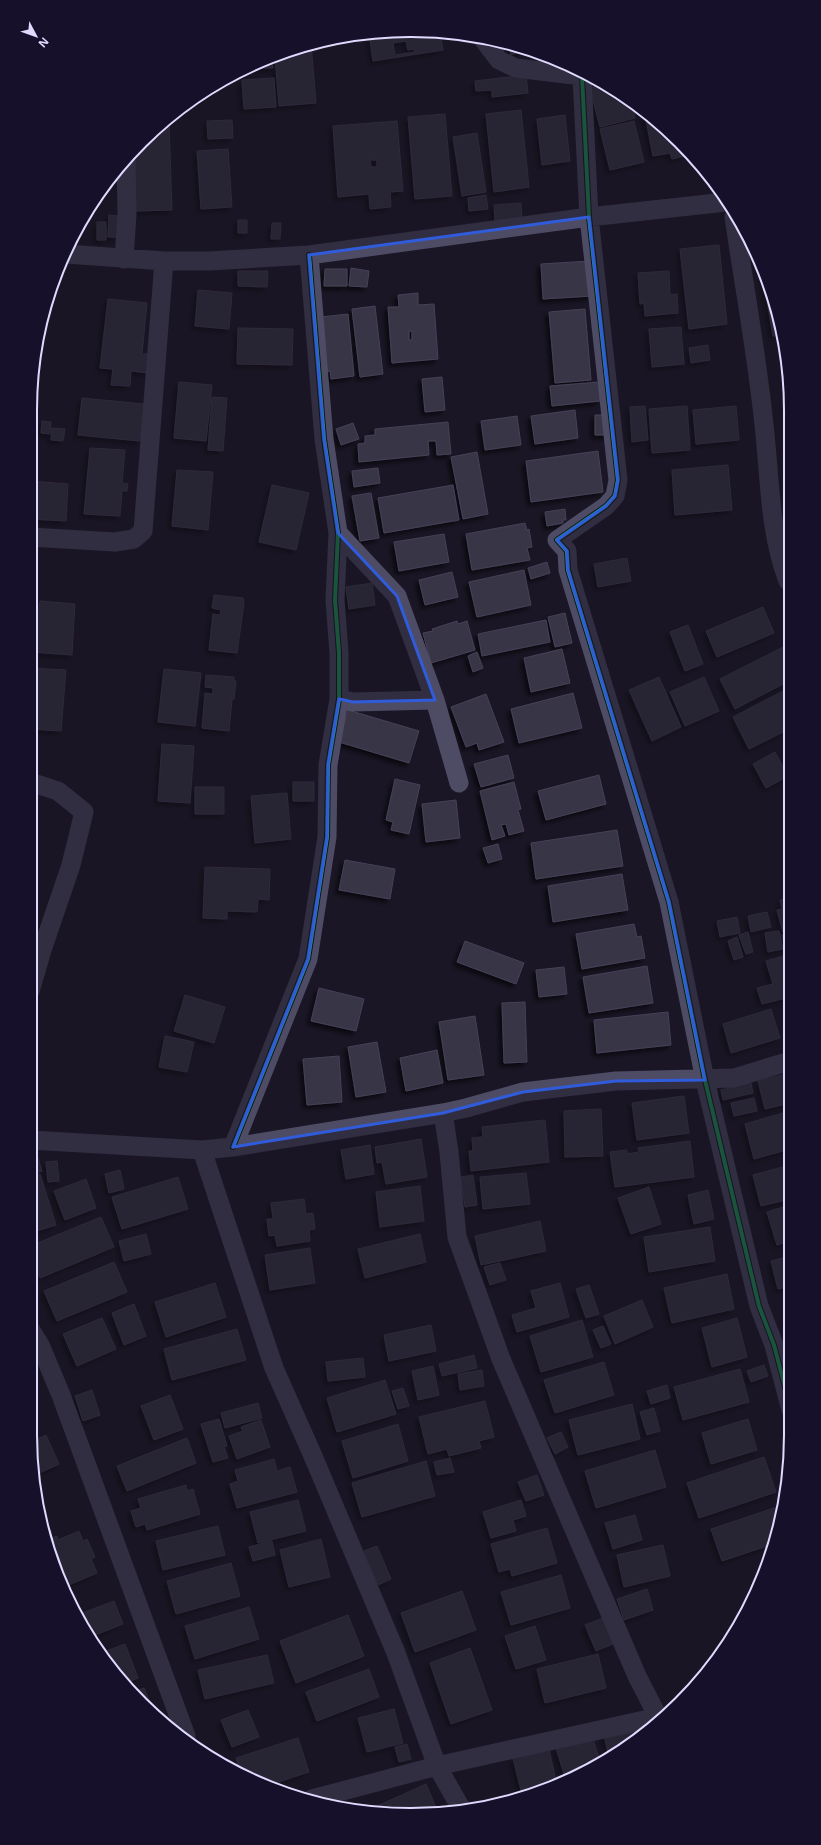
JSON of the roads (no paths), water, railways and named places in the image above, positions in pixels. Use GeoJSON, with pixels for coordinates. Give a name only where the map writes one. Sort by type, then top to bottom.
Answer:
{"type":"FeatureCollection","features":[{"type":"Feature","properties":{"kind":"street"},"geometry":{"type":"LineString","coordinates":[[486,45],[499,60],[516,68],[574,75]]}},
{"type":"Feature","properties":{"kind":"street"},"geometry":{"type":"LineString","coordinates":[[582,79],[589,216],[618,480],[615,496],[606,506],[557,540],[567,551],[568,570],[669,902],[705,1080],[759,1306],[774,1345],[784,1383]]}},
{"type":"Feature","properties":{"kind":"street"},"geometry":{"type":"LineString","coordinates":[[124,259],[127,214],[126,169]]}},
{"type":"Feature","properties":{"kind":"street"},"geometry":{"type":"LineString","coordinates":[[71,254],[164,261],[209,261],[309,255],[589,216],[721,203]]}},
{"type":"Feature","properties":{"kind":"street"},"geometry":{"type":"LineString","coordinates":[[735,227],[764,425],[780,512],[782,564],[784,570]]}},
{"type":"Feature","properties":{"kind":"street"},"geometry":{"type":"LineString","coordinates":[[233,1148],[308,959],[327,837],[328,764],[339,699],[339,653],[335,600],[338,533],[324,439],[309,255]]}},
{"type":"Feature","properties":{"kind":"street"},"geometry":{"type":"LineString","coordinates":[[37,537],[115,542],[134,539],[143,532],[164,261]]}},
{"type":"Feature","properties":{"kind":"street"},"geometry":{"type":"LineString","coordinates":[[338,533],[397,596],[435,700],[459,783]]}},
{"type":"Feature","properties":{"kind":"street"},"geometry":{"type":"LineString","coordinates":[[339,699],[353,702],[435,700]]}},
{"type":"Feature","properties":{"kind":"street"},"geometry":{"type":"LineString","coordinates":[[37,784],[58,791],[84,812],[71,865],[37,968]]}},
{"type":"Feature","properties":{"kind":"street"},"geometry":{"type":"LineString","coordinates":[[37,1140],[202,1150],[233,1148],[443,1113],[523,1092],[616,1081],[705,1080],[734,1078],[784,1063]]}},
{"type":"Feature","properties":{"kind":"street"},"geometry":{"type":"LineString","coordinates":[[443,1113],[449,1152],[457,1237],[501,1359],[637,1676],[657,1715]]}},
{"type":"Feature","properties":{"kind":"street"},"geometry":{"type":"LineString","coordinates":[[202,1150],[274,1368],[314,1456],[396,1653],[437,1766],[459,1805]]}},
{"type":"Feature","properties":{"kind":"street"},"geometry":{"type":"LineString","coordinates":[[37,1340],[61,1395],[185,1732]]}},
{"type":"Feature","properties":{"kind":"street"},"geometry":{"type":"LineString","coordinates":[[321,1797],[437,1766],[653,1718]]}}]}
